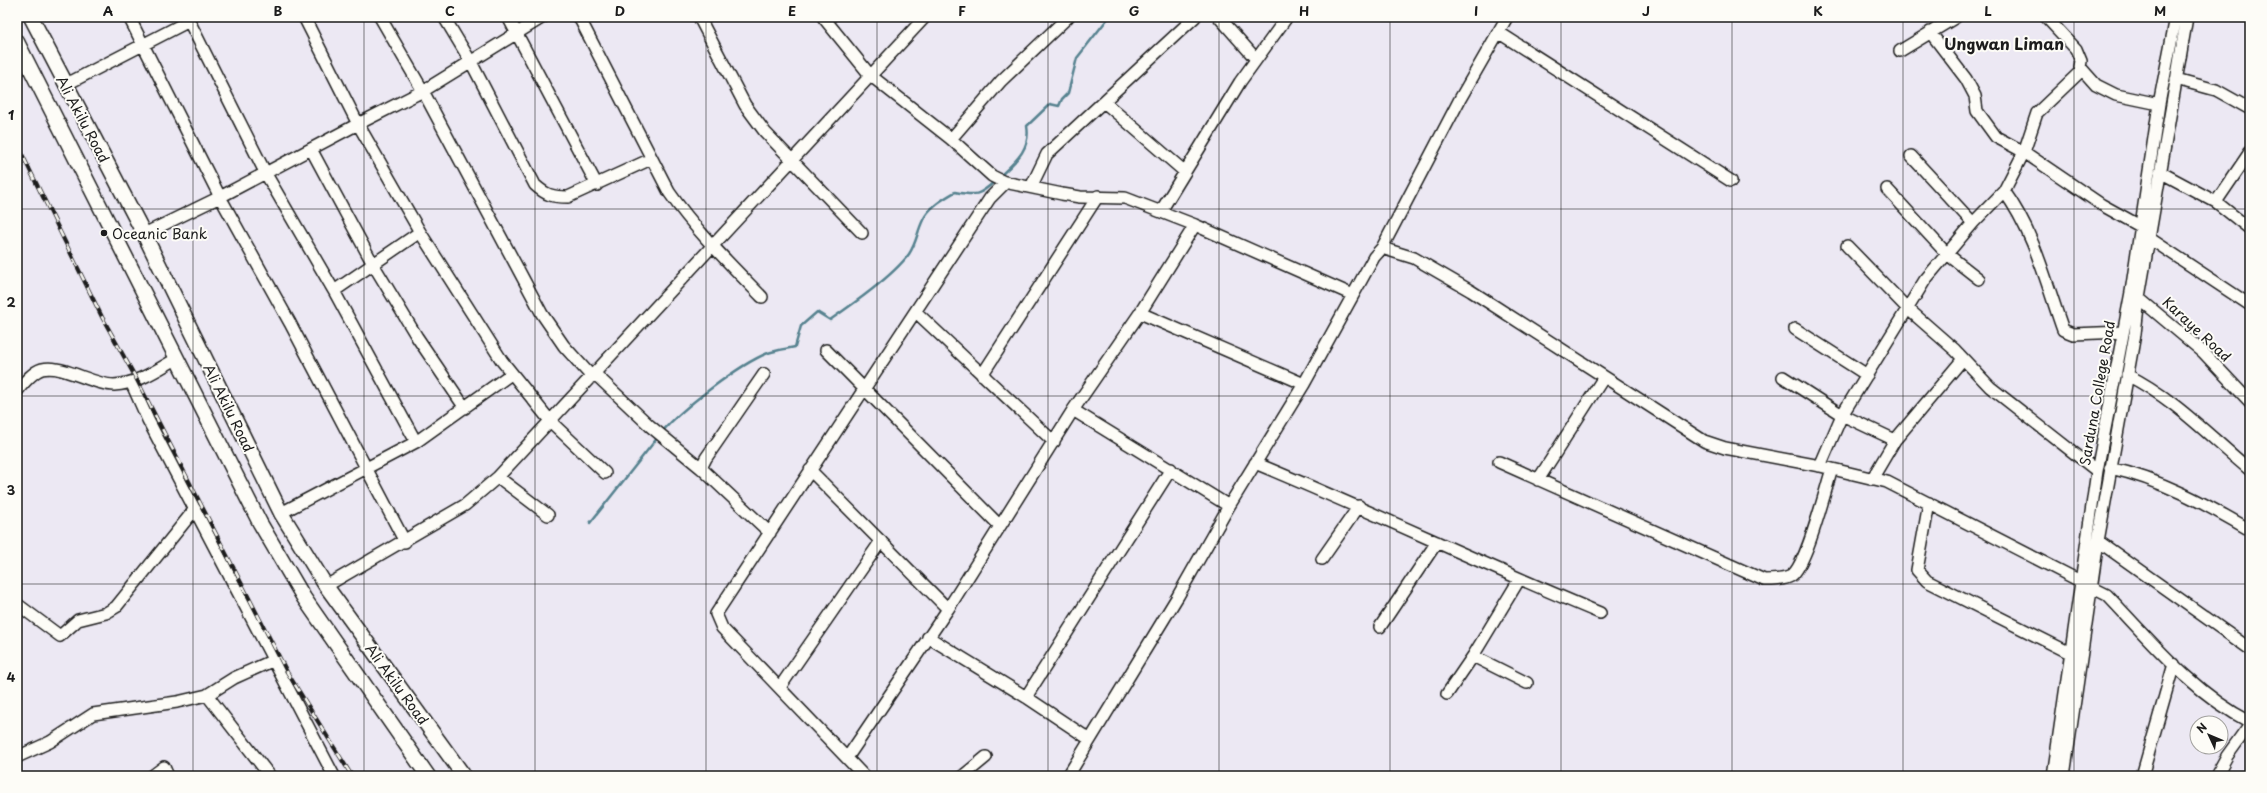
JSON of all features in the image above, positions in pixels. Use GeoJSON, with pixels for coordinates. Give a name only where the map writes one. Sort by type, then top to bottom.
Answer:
{"type":"FeatureCollection","features":[{"type":"Feature","properties":{"kind":"main road","name":"Ali Akilu Road"},"geometry":{"type":"LineString","coordinates":[[31,17],[65,85],[144,234],[281,513],[326,586],[464,776]]}},
{"type":"Feature","properties":{"kind":"main road","name":"Ali Akilu Road"},"geometry":{"type":"LineString","coordinates":[[17,42],[260,523],[304,598],[428,776]]}},
{"type":"Feature","properties":{"kind":"street"},"geometry":{"type":"LineString","coordinates":[[129,17],[220,197],[290,322],[366,470],[405,542]]}},
{"type":"Feature","properties":{"kind":"street"},"geometry":{"type":"LineString","coordinates":[[304,17],[358,124],[420,232],[511,374],[551,422],[605,473]]}},
{"type":"Feature","properties":{"kind":"street"},"geometry":{"type":"LineString","coordinates":[[380,17],[423,92],[542,314],[564,346],[593,376],[701,468],[770,533]]}},
{"type":"Feature","properties":{"kind":"street"},"geometry":{"type":"LineString","coordinates":[[444,17],[471,62],[535,185],[544,194],[553,197],[568,197],[651,159]]}},
{"type":"Feature","properties":{"kind":"street"},"geometry":{"type":"LineString","coordinates":[[508,17],[597,185]]}},
{"type":"Feature","properties":{"kind":"street"},"geometry":{"type":"LineString","coordinates":[[144,234],[266,174],[358,124],[423,92],[543,17]]}},
{"type":"Feature","properties":{"kind":"street"},"geometry":{"type":"LineString","coordinates":[[579,17],[651,159],[677,204],[712,245],[762,297]]}},
{"type":"Feature","properties":{"kind":"street"},"geometry":{"type":"LineString","coordinates":[[699,17],[745,105],[765,132],[862,233]]}},
{"type":"Feature","properties":{"kind":"street"},"geometry":{"type":"LineString","coordinates":[[823,17],[870,75],[951,139],[992,176],[1005,182],[1080,197],[1098,196],[1125,198],[1195,225],[1353,295]]}},
{"type":"Feature","properties":{"kind":"street"},"geometry":{"type":"LineString","coordinates":[[326,586],[405,542],[465,505],[498,477],[551,422],[712,245],[925,17]]}},
{"type":"Feature","properties":{"kind":"street"},"geometry":{"type":"LineString","coordinates":[[951,139],[1001,81],[1068,17]]}},
{"type":"Feature","properties":{"kind":"street"},"geometry":{"type":"LineString","coordinates":[[1031,187],[1047,154],[1195,17]]}},
{"type":"Feature","properties":{"kind":"street"},"geometry":{"type":"LineString","coordinates":[[1219,17],[1256,59]]}},
{"type":"Feature","properties":{"kind":"street"},"geometry":{"type":"LineString","coordinates":[[1161,211],[1240,82],[1287,17]]}},
{"type":"Feature","properties":{"kind":"street"},"geometry":{"type":"LineString","coordinates":[[1068,776],[1152,640],[1229,506],[1304,384],[1374,257],[1382,248],[1460,98],[1507,17]]}},
{"type":"Feature","properties":{"kind":"street"},"geometry":{"type":"LineString","coordinates":[[1900,51],[1956,17]]}},
{"type":"Feature","properties":{"kind":"street"},"geometry":{"type":"LineString","coordinates":[[2046,17],[2076,49],[2081,62],[2080,67],[2096,84],[2116,95],[2159,104]]}},
{"type":"Feature","properties":{"kind":"street","name":"Sarduna College Road"},"geometry":{"type":"LineString","coordinates":[[2064,776],[2098,541],[2127,375],[2140,226],[2159,104],[2176,17]]}},
{"type":"Feature","properties":{"kind":"street","name":"Sarduna College Road"},"geometry":{"type":"LineString","coordinates":[[2053,776],[2097,471],[2123,332],[2135,294],[2149,238],[2187,17]]}},
{"type":"Feature","properties":{"kind":"street"},"geometry":{"type":"LineString","coordinates":[[65,85],[188,19],[266,174],[334,291],[416,442]]}},
{"type":"Feature","properties":{"kind":"street"},"geometry":{"type":"LineString","coordinates":[[1498,32],[1732,181]]}},
{"type":"Feature","properties":{"kind":"street"},"geometry":{"type":"LineString","coordinates":[[1930,32],[1966,79],[1976,96],[1976,111],[1996,137],[2024,152],[2102,205],[2140,226]]}},
{"type":"Feature","properties":{"kind":"street"},"geometry":{"type":"LineString","coordinates":[[1820,466],[1842,415],[1925,280],[1973,223],[2004,190],[2024,152],[2037,113],[2082,70]]}},
{"type":"Feature","properties":{"kind":"street"},"geometry":{"type":"LineString","coordinates":[[2176,79],[2216,90],[2250,109]]}},
{"type":"Feature","properties":{"kind":"street"},"geometry":{"type":"LineString","coordinates":[[1104,102],[1185,172]]}},
{"type":"Feature","properties":{"kind":"street"},"geometry":{"type":"LineString","coordinates":[[311,149],[373,264],[418,337],[465,408]]}},
{"type":"Feature","properties":{"kind":"street"},"geometry":{"type":"LineString","coordinates":[[2216,202],[2250,152]]}},
{"type":"Feature","properties":{"kind":"street"},"geometry":{"type":"LineString","coordinates":[[1911,156],[1973,223]]}},
{"type":"Feature","properties":{"kind":"street"},"geometry":{"type":"LineString","coordinates":[[2160,172],[2216,202],[2250,229]]}},
{"type":"Feature","properties":{"kind":"street"},"geometry":{"type":"LineString","coordinates":[[864,776],[722,628],[716,614],[990,198],[1005,182]]}},
{"type":"Feature","properties":{"kind":"street"},"geometry":{"type":"LineString","coordinates":[[1887,190],[1947,254],[1979,279]]}},
{"type":"Feature","properties":{"kind":"street"},"geometry":{"type":"LineString","coordinates":[[2004,190],[2019,211],[2034,247],[2063,330],[2073,334],[2123,332]]}},
{"type":"Feature","properties":{"kind":"street"},"geometry":{"type":"LineString","coordinates":[[982,375],[1098,196]]}},
{"type":"Feature","properties":{"kind":"street"},"geometry":{"type":"LineString","coordinates":[[847,758],[948,609],[1074,410],[1140,313],[1195,225]]}},
{"type":"Feature","properties":{"kind":"street"},"geometry":{"type":"LineString","coordinates":[[334,291],[420,232]]}},
{"type":"Feature","properties":{"kind":"street"},"geometry":{"type":"LineString","coordinates":[[2149,238],[2250,305]]}},
{"type":"Feature","properties":{"kind":"street"},"geometry":{"type":"LineString","coordinates":[[1847,246],[1907,308],[1963,359],[1990,387],[2097,471]]}},
{"type":"Feature","properties":{"kind":"street"},"geometry":{"type":"LineString","coordinates":[[1382,248],[1414,258],[1471,291],[1704,441],[1725,448],[1820,466],[1887,482],[2080,581]]}},
{"type":"Feature","properties":{"kind":"street","name":"Karaye Road"},"geometry":{"type":"LineString","coordinates":[[2135,294],[2203,352],[2250,402]]}},
{"type":"Feature","properties":{"kind":"street"},"geometry":{"type":"LineString","coordinates":[[916,312],[1054,442]]}},
{"type":"Feature","properties":{"kind":"street"},"geometry":{"type":"LineString","coordinates":[[1140,313],[1304,384]]}},
{"type":"Feature","properties":{"kind":"street"},"geometry":{"type":"LineString","coordinates":[[1795,329],[1867,375]]}},
{"type":"Feature","properties":{"kind":"street"},"geometry":{"type":"LineString","coordinates":[[826,350],[1000,526]]}},
{"type":"Feature","properties":{"kind":"street"},"geometry":{"type":"LineString","coordinates":[[17,391],[27,380],[42,369],[56,369],[99,383],[114,385],[131,382],[176,359]]}},
{"type":"Feature","properties":{"kind":"street"},"geometry":{"type":"LineString","coordinates":[[1872,479],[1895,440],[1963,359]]}},
{"type":"Feature","properties":{"kind":"street"},"geometry":{"type":"LineString","coordinates":[[281,513],[366,470],[416,442],[511,374]]}},
{"type":"Feature","properties":{"kind":"street"},"geometry":{"type":"LineString","coordinates":[[701,468],[706,458],[764,374]]}},
{"type":"Feature","properties":{"kind":"street"},"geometry":{"type":"LineString","coordinates":[[2127,375],[2141,381],[2188,415],[2250,470]]}},
{"type":"Feature","properties":{"kind":"street"},"geometry":{"type":"LineString","coordinates":[[1538,480],[1604,377]]}},
{"type":"Feature","properties":{"kind":"street"},"geometry":{"type":"LineString","coordinates":[[1783,377],[1842,415],[1895,440]]}},
{"type":"Feature","properties":{"kind":"street"},"geometry":{"type":"LineString","coordinates":[[131,382],[148,420],[334,776]]}},
{"type":"Feature","properties":{"kind":"street"},"geometry":{"type":"LineString","coordinates":[[2109,406],[2121,410]]}},
{"type":"Feature","properties":{"kind":"street"},"geometry":{"type":"LineString","coordinates":[[1074,410],[1229,506]]}},
{"type":"Feature","properties":{"kind":"street"},"geometry":{"type":"LineString","coordinates":[[1499,462],[1764,580],[1779,579],[1792,575],[1803,559],[1832,469]]}},
{"type":"Feature","properties":{"kind":"street"},"geometry":{"type":"LineString","coordinates":[[1255,463],[1360,506],[1519,580],[1600,613]]}},
{"type":"Feature","properties":{"kind":"street"},"geometry":{"type":"LineString","coordinates":[[2110,468],[2132,473],[2173,489],[2250,530]]}},
{"type":"Feature","properties":{"kind":"street"},"geometry":{"type":"LineString","coordinates":[[1026,697],[1171,469]]}},
{"type":"Feature","properties":{"kind":"street"},"geometry":{"type":"LineString","coordinates":[[810,470],[948,609]]}},
{"type":"Feature","properties":{"kind":"street"},"geometry":{"type":"LineString","coordinates":[[498,477],[548,515]]}},
{"type":"Feature","properties":{"kind":"street"},"geometry":{"type":"LineString","coordinates":[[1929,504],[1917,570],[1927,581],[2070,653]]}},
{"type":"Feature","properties":{"kind":"street"},"geometry":{"type":"LineString","coordinates":[[1322,559],[1360,506]]}},
{"type":"Feature","properties":{"kind":"street"},"geometry":{"type":"LineString","coordinates":[[17,604],[60,636],[78,620],[110,611],[116,607],[195,509]]}},
{"type":"Feature","properties":{"kind":"street"},"geometry":{"type":"LineString","coordinates":[[780,687],[881,541]]}},
{"type":"Feature","properties":{"kind":"street"},"geometry":{"type":"LineString","coordinates":[[2098,541],[2250,649]]}},
{"type":"Feature","properties":{"kind":"street"},"geometry":{"type":"LineString","coordinates":[[1380,627],[1437,542]]}},
{"type":"Feature","properties":{"kind":"street"},"geometry":{"type":"LineString","coordinates":[[1447,694],[1473,656],[1519,580]]}},
{"type":"Feature","properties":{"kind":"street"},"geometry":{"type":"LineString","coordinates":[[2091,587],[2106,595],[2188,678],[2230,711],[2250,723],[2227,756],[2216,776]]}},
{"type":"Feature","properties":{"kind":"street"},"geometry":{"type":"LineString","coordinates":[[928,638],[1026,697],[1089,740]]}},
{"type":"Feature","properties":{"kind":"street"},"geometry":{"type":"LineString","coordinates":[[1473,656],[1527,682]]}},
{"type":"Feature","properties":{"kind":"street"},"geometry":{"type":"LineString","coordinates":[[17,757],[50,742],[93,714],[177,702],[207,695],[234,678],[274,660]]}},
{"type":"Feature","properties":{"kind":"street"},"geometry":{"type":"LineString","coordinates":[[2142,776],[2174,664]]}},
{"type":"Feature","properties":{"kind":"street"},"geometry":{"type":"LineString","coordinates":[[207,695],[270,776]]}},
{"type":"Feature","properties":{"kind":"street"},"geometry":{"type":"LineString","coordinates":[[963,776],[986,757]]}},
{"type":"Feature","properties":{"kind":"street"},"geometry":{"type":"LineString","coordinates":[[152,776],[164,767],[168,776]]}},
{"type":"Feature","properties":{"kind":"waterway"},"geometry":{"type":"LineString","coordinates":[[1000,176],[1017,160],[1021,154],[1027,141],[1027,126],[1050,104],[1059,106],[1062,99],[1068,93],[1077,58],[1109,17]]}},
{"type":"Feature","properties":{"kind":"waterway"},"geometry":{"type":"LineString","coordinates":[[662,432],[671,422],[697,400],[742,367],[768,353],[795,347],[801,326],[817,312],[830,320],[883,280],[909,254],[923,220],[929,211],[937,204],[955,192],[977,194],[985,190],[995,181]]}},
{"type":"Feature","properties":{"kind":"waterway"},"geometry":{"type":"LineString","coordinates":[[590,523],[658,437]]}},
{"type":"Feature","properties":{"kind":"railway"},"geometry":{"type":"LineString","coordinates":[[17,144],[102,317],[137,380],[287,672],[352,776]]}},
{"type":"Feature","properties":{"kind":"place","name":"Oceanic Bank"},"geometry":{"type":"Point","coordinates":[104,233]}},
{"type":"Feature","properties":{"kind":"district","name":"Ungwan Liman"},"geometry":{"type":"Point","coordinates":[2004,43]}}]}
